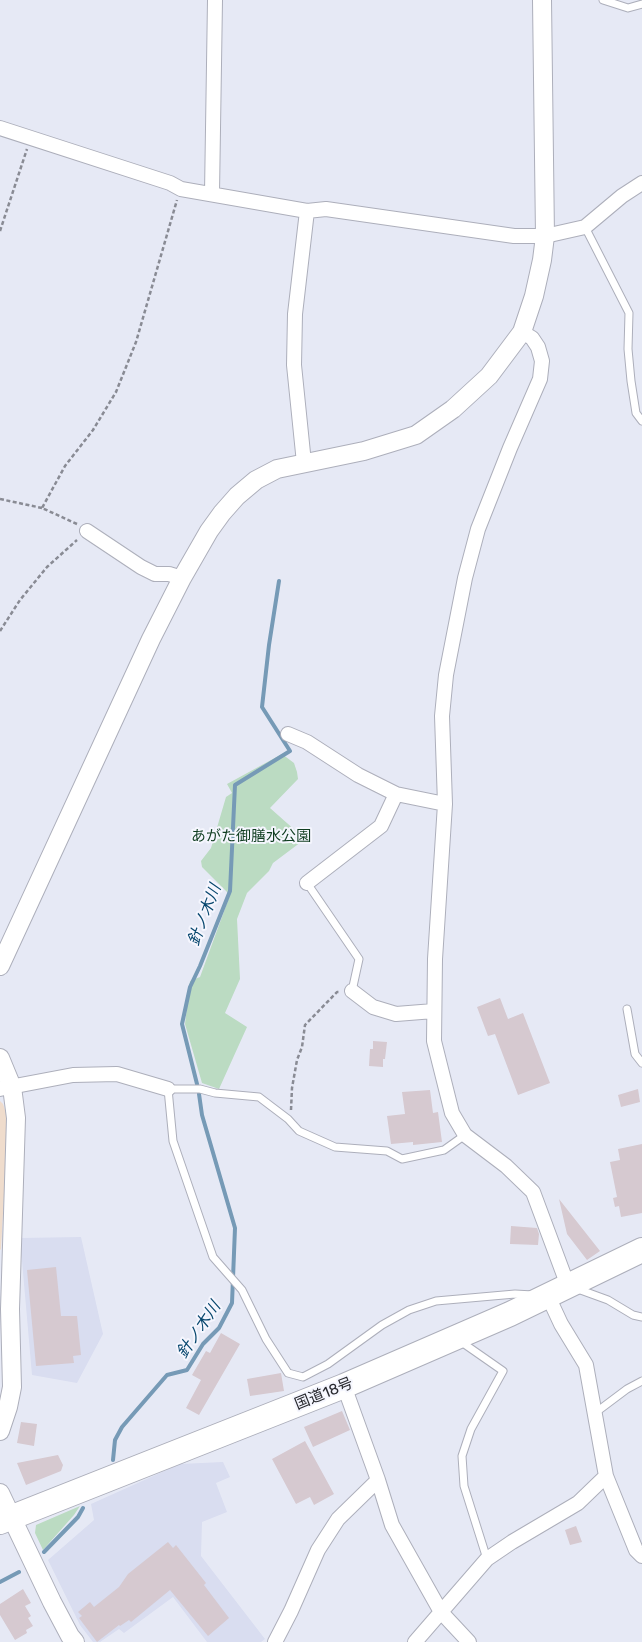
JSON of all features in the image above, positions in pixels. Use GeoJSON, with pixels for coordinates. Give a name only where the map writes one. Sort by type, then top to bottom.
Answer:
{"type":"FeatureCollection","features":[{"type":"Feature","properties":{"kind":"highway","name":"国道18号"},"geometry":{"type":"LineString","coordinates":[[5,1520],[344,1386],[558,1291],[642,1250]]}},
{"type":"Feature","properties":{"kind":"street"},"geometry":{"type":"LineString","coordinates":[[212,193],[214,0]]}},
{"type":"Feature","properties":{"kind":"street"},"geometry":{"type":"LineString","coordinates":[[0,966],[126,692],[182,578],[209,531],[236,496],[256,480],[277,469],[364,451],[416,435],[453,409],[489,376],[522,332],[534,296],[545,236],[542,0]]}},
{"type":"Feature","properties":{"kind":"street"},"geometry":{"type":"LineString","coordinates":[[0,128],[170,183],[181,189],[307,211],[326,208],[514,236],[545,236],[585,227],[622,196],[642,183]]}},
{"type":"Feature","properties":{"kind":"street"},"geometry":{"type":"LineString","coordinates":[[304,462],[294,366],[295,314],[307,211]]}},
{"type":"Feature","properties":{"kind":"street"},"geometry":{"type":"LineString","coordinates":[[522,332],[532,338],[538,347],[542,361],[540,379],[478,529],[465,578],[446,676],[442,716],[445,804],[435,959],[434,1041],[452,1113],[465,1134],[506,1166],[533,1192],[558,1291],[561,1324],[586,1365],[606,1476],[636,1550],[642,1556]]}},
{"type":"Feature","properties":{"kind":"street"},"geometry":{"type":"LineString","coordinates":[[87,531],[141,567],[155,574],[169,574],[182,578]]}},
{"type":"Feature","properties":{"kind":"street"},"geometry":{"type":"LineString","coordinates":[[288,734],[307,742],[358,775],[396,794],[445,804]]}},
{"type":"Feature","properties":{"kind":"street"},"geometry":{"type":"LineString","coordinates":[[307,883],[381,826],[396,794]]}},
{"type":"Feature","properties":{"kind":"street"},"geometry":{"type":"LineString","coordinates":[[352,991],[373,1007],[396,1014],[434,1011]]}},
{"type":"Feature","properties":{"kind":"street"},"geometry":{"type":"LineString","coordinates":[[0,1058],[6,1088],[16,1118],[6,1269],[12,1387],[2,1421]]}},
{"type":"Feature","properties":{"kind":"street"},"geometry":{"type":"LineString","coordinates":[[6,1088],[73,1075],[117,1074],[168,1089]]}},
{"type":"Feature","properties":{"kind":"street"},"geometry":{"type":"LineString","coordinates":[[344,1386],[378,1480],[392,1526],[441,1612],[469,1642]]}},
{"type":"Feature","properties":{"kind":"street"},"geometry":{"type":"LineString","coordinates":[[415,1642],[487,1559],[578,1503],[606,1476]]}},
{"type":"Feature","properties":{"kind":"street"},"geometry":{"type":"LineString","coordinates":[[275,1642],[318,1550],[338,1519],[378,1480]]}},
{"type":"Feature","properties":{"kind":"street"},"geometry":{"type":"LineString","coordinates":[[0,1493],[5,1520],[75,1642]]}},
{"type":"Feature","properties":{"kind":"lane"},"geometry":{"type":"LineString","coordinates":[[603,0],[628,8],[642,4]]}},
{"type":"Feature","properties":{"kind":"lane"},"geometry":{"type":"LineString","coordinates":[[585,227],[629,313],[628,348],[631,381],[636,413],[642,421]]}},
{"type":"Feature","properties":{"kind":"lane"},"geometry":{"type":"LineString","coordinates":[[307,883],[359,958],[352,991]]}},
{"type":"Feature","properties":{"kind":"lane"},"geometry":{"type":"LineString","coordinates":[[627,1010],[635,1054],[642,1063]]}},
{"type":"Feature","properties":{"kind":"lane"},"geometry":{"type":"LineString","coordinates":[[465,1134],[444,1150],[402,1159],[387,1151],[336,1147],[299,1131],[259,1097],[215,1093],[200,1089],[168,1089],[173,1141],[214,1257],[242,1290],[266,1339],[288,1373],[303,1377],[328,1364],[382,1325],[409,1310],[436,1301],[558,1291],[608,1300],[633,1315],[642,1318]]}},
{"type":"Feature","properties":{"kind":"lane"},"geometry":{"type":"LineString","coordinates":[[455,1338],[502,1371],[471,1429],[462,1456],[464,1486],[487,1559]]}},
{"type":"Feature","properties":{"kind":"lane"},"geometry":{"type":"LineString","coordinates":[[595,1413],[626,1389],[642,1381]]}},
{"type":"Feature","properties":{"kind":"path"},"geometry":{"type":"LineString","coordinates":[[0,232],[30,138]]}},
{"type":"Feature","properties":{"kind":"path"},"geometry":{"type":"LineString","coordinates":[[42,508],[65,466],[93,430],[116,392],[136,342],[181,189]]}},
{"type":"Feature","properties":{"kind":"path"},"geometry":{"type":"LineString","coordinates":[[0,499],[42,508],[76,523],[87,531],[47,567],[20,600],[0,631]]}},
{"type":"Feature","properties":{"kind":"path"},"geometry":{"type":"LineString","coordinates":[[290,1122],[292,1088],[306,1024],[337,992],[352,991]]}},
{"type":"Feature","properties":{"kind":"shaded area"},"geometry":{"type":"Polygon","coordinates":[[[0,1101],[6,1113],[7,1141],[0,1250],[0,1101]]]}},
{"type":"Feature","properties":{"kind":"shaded area"},"geometry":{"type":"Polygon","coordinates":[[[81,1237],[103,1334],[77,1383],[32,1375],[20,1238],[81,1237]]]}},
{"type":"Feature","properties":{"kind":"shaded area"},"geometry":{"type":"Polygon","coordinates":[[[223,1462],[230,1477],[216,1483],[227,1512],[202,1522],[201,1556],[265,1639],[261,1642],[207,1642],[173,1597],[124,1633],[119,1629],[100,1642],[93,1642],[80,1625],[48,1560],[94,1520],[91,1504],[180,1464],[223,1462]]]}},
{"type":"Feature","properties":{"kind":"green space","name":"あがた御膳水公園"},"geometry":{"type":"Polygon","coordinates":[[[282,754],[294,763],[298,779],[270,808],[305,839],[273,863],[269,871],[247,893],[237,919],[240,979],[225,1013],[247,1027],[219,1089],[202,1083],[185,1024],[190,981],[200,977],[230,895],[202,867],[201,861],[211,848],[226,797],[232,793],[227,784],[282,754]]]}},
{"type":"Feature","properties":{"kind":"green space"},"geometry":{"type":"Polygon","coordinates":[[[80,1506],[43,1550],[35,1533],[36,1525],[80,1506]]]}},
{"type":"Feature","properties":{"kind":"building"},"geometry":{"type":"Polygon","coordinates":[[[500,998],[508,1019],[523,1013],[550,1083],[518,1095],[495,1034],[488,1036],[477,1007],[500,998]]]}},
{"type":"Feature","properties":{"kind":"building"},"geometry":{"type":"Polygon","coordinates":[[[373,1041],[387,1042],[383,1067],[369,1066],[370,1049],[373,1049],[373,1041]]]}},
{"type":"Feature","properties":{"kind":"building"},"geometry":{"type":"Polygon","coordinates":[[[638,1089],[640,1102],[621,1107],[618,1095],[638,1089]]]}},
{"type":"Feature","properties":{"kind":"building"},"geometry":{"type":"Polygon","coordinates":[[[430,1090],[433,1113],[438,1112],[442,1142],[413,1145],[413,1142],[391,1144],[387,1116],[405,1114],[402,1092],[430,1090]]]}},
{"type":"Feature","properties":{"kind":"building"},"geometry":{"type":"Polygon","coordinates":[[[642,1144],[642,1213],[621,1217],[619,1206],[615,1207],[613,1198],[617,1197],[610,1162],[620,1160],[618,1149],[642,1144]]]}},
{"type":"Feature","properties":{"kind":"building"},"geometry":{"type":"Polygon","coordinates":[[[559,1199],[600,1251],[587,1260],[567,1234],[559,1199]]]}},
{"type":"Feature","properties":{"kind":"building"},"geometry":{"type":"Polygon","coordinates":[[[511,1226],[537,1228],[539,1234],[538,1245],[510,1244],[511,1226]]]}},
{"type":"Feature","properties":{"kind":"building"},"geometry":{"type":"Polygon","coordinates":[[[56,1267],[61,1316],[77,1316],[81,1355],[73,1356],[74,1363],[36,1366],[27,1270],[56,1267]]]}},
{"type":"Feature","properties":{"kind":"building"},"geometry":{"type":"Polygon","coordinates":[[[221,1333],[240,1344],[199,1415],[186,1408],[201,1380],[192,1375],[206,1351],[210,1353],[221,1333]]]}},
{"type":"Feature","properties":{"kind":"building"},"geometry":{"type":"Polygon","coordinates":[[[281,1373],[284,1391],[250,1396],[247,1379],[281,1373]]]}},
{"type":"Feature","properties":{"kind":"building"},"geometry":{"type":"Polygon","coordinates":[[[342,1411],[350,1430],[313,1447],[304,1427],[342,1411]]]}},
{"type":"Feature","properties":{"kind":"building"},"geometry":{"type":"Polygon","coordinates":[[[21,1422],[37,1424],[34,1446],[17,1443],[21,1422]]]}},
{"type":"Feature","properties":{"kind":"building"},"geometry":{"type":"Polygon","coordinates":[[[305,1441],[334,1494],[314,1505],[310,1497],[296,1504],[272,1459],[305,1441]]]}},
{"type":"Feature","properties":{"kind":"building"},"geometry":{"type":"Polygon","coordinates":[[[58,1455],[63,1465],[61,1471],[26,1485],[17,1463],[58,1455]]]}},
{"type":"Feature","properties":{"kind":"building"},"geometry":{"type":"Polygon","coordinates":[[[576,1526],[582,1542],[570,1545],[565,1530],[576,1526]]]}},
{"type":"Feature","properties":{"kind":"building"},"geometry":{"type":"Polygon","coordinates":[[[168,1542],[173,1548],[176,1545],[206,1583],[204,1585],[229,1618],[208,1636],[170,1590],[131,1622],[129,1620],[119,1625],[97,1642],[79,1618],[82,1616],[78,1612],[90,1602],[94,1607],[119,1587],[128,1574],[168,1542]]]}},
{"type":"Feature","properties":{"kind":"building"},"geometry":{"type":"Polygon","coordinates":[[[23,1589],[31,1603],[25,1606],[31,1616],[28,1618],[33,1626],[26,1630],[27,1633],[15,1640],[0,1615],[0,1604],[23,1589]]]}},
{"type":"Feature","properties":{"kind":"waterway","name":"針ノ木川"},"geometry":{"type":"LineString","coordinates":[[197,1084],[182,1024],[190,987],[230,891],[235,785],[290,751],[262,707],[279,581]]}},
{"type":"Feature","properties":{"kind":"waterway","name":"針ノ木川"},"geometry":{"type":"LineString","coordinates":[[113,1460],[115,1440],[122,1427],[167,1375],[187,1370],[203,1344],[219,1328],[232,1303],[235,1228],[202,1115],[199,1094]]}},
{"type":"Feature","properties":{"kind":"waterway","name":"針ノ木川"},"geometry":{"type":"LineString","coordinates":[[44,1552],[78,1517],[83,1508]]}},
{"type":"Feature","properties":{"kind":"waterway","name":"針ノ木川"},"geometry":{"type":"LineString","coordinates":[[0,1582],[19,1572]]}}]}
